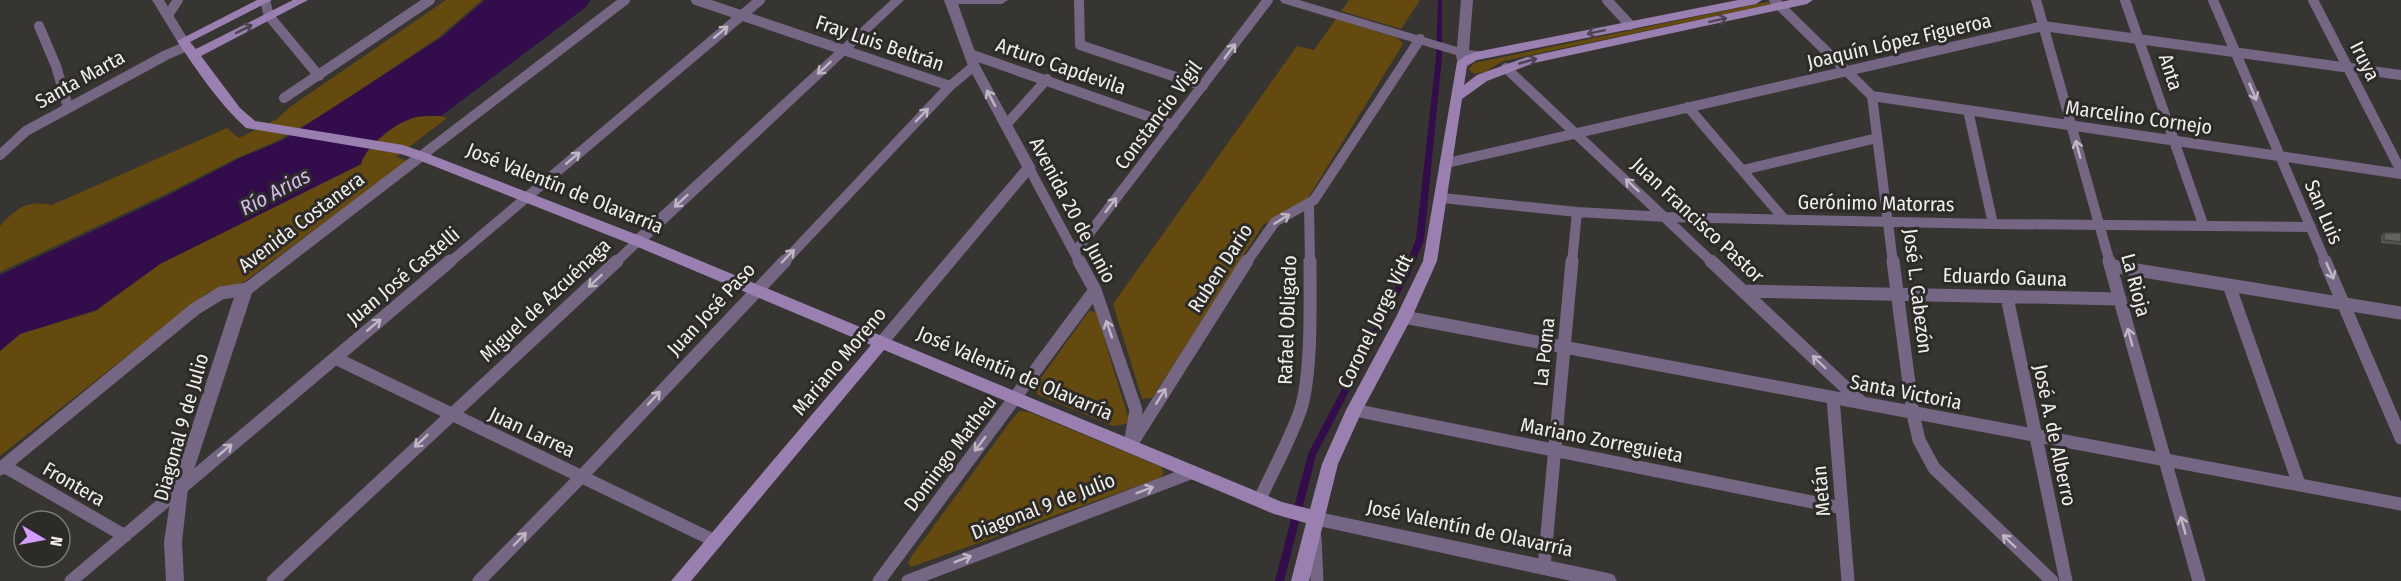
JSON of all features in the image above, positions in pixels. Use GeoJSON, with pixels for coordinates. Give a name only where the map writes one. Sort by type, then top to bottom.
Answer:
{"type":"FeatureCollection","features":[{"type":"Feature","properties":{"kind":"main road","name":"Santa Marta"},"geometry":{"type":"LineString","coordinates":[[187,48],[265,0]]}},
{"type":"Feature","properties":{"kind":"main road","name":"Santa Marta"},"geometry":{"type":"LineString","coordinates":[[187,48],[269,16],[302,0]]}},
{"type":"Feature","properties":{"kind":"main road"},"geometry":{"type":"LineString","coordinates":[[1483,77],[1468,75],[1462,62],[1470,57],[1756,0]]}},
{"type":"Feature","properties":{"kind":"main road"},"geometry":{"type":"LineString","coordinates":[[1458,96],[1483,77],[1531,60],[1777,3],[1807,0]]}},
{"type":"Feature","properties":{"kind":"main road","name":"José Valentín de Olavarría"},"geometry":{"type":"LineString","coordinates":[[187,48],[235,111],[251,125],[402,150],[421,156],[528,196],[1193,472],[1309,517]]}},
{"type":"Feature","properties":{"kind":"main road"},"geometry":{"type":"LineString","coordinates":[[1482,55],[1506,68]]}},
{"type":"Feature","properties":{"kind":"main road","name":"Coronel Jorge Vidt"},"geometry":{"type":"LineString","coordinates":[[1300,581],[1309,517],[1330,464],[1354,410],[1404,317],[1430,261],[1442,198],[1462,62]]}},
{"type":"Feature","properties":{"kind":"main road","name":"Mariano Moreno"},"geometry":{"type":"LineString","coordinates":[[680,581],[882,342]]}},
{"type":"Feature","properties":{"kind":"street"},"geometry":{"type":"LineString","coordinates":[[158,0],[187,48]]}},
{"type":"Feature","properties":{"kind":"street"},"geometry":{"type":"LineString","coordinates":[[168,15],[178,0]]}},
{"type":"Feature","properties":{"kind":"street"},"geometry":{"type":"LineString","coordinates":[[265,0],[269,16],[319,76]]}},
{"type":"Feature","properties":{"kind":"street"},"geometry":{"type":"LineString","coordinates":[[284,98],[430,0]]}},
{"type":"Feature","properties":{"kind":"street","name":"Avenida Costanera"},"geometry":{"type":"LineString","coordinates":[[2,468],[195,309],[221,293],[247,289],[625,0]]}},
{"type":"Feature","properties":{"kind":"street","name":"Fray Luis Beltrán"},"geometry":{"type":"LineString","coordinates":[[696,0],[950,86]]}},
{"type":"Feature","properties":{"kind":"street","name":"Juan José Castelli"},"geometry":{"type":"LineString","coordinates":[[71,581],[760,0]]}},
{"type":"Feature","properties":{"kind":"street","name":"Miguel de Azcuénaga"},"geometry":{"type":"LineString","coordinates":[[273,581],[450,414],[898,0]]}},
{"type":"Feature","properties":{"kind":"street"},"geometry":{"type":"LineString","coordinates":[[950,1],[1002,0]]}},
{"type":"Feature","properties":{"kind":"street"},"geometry":{"type":"LineString","coordinates":[[1079,0],[1080,45],[1203,86]]}},
{"type":"Feature","properties":{"kind":"street","name":"Constancio Vigil"},"geometry":{"type":"LineString","coordinates":[[1075,252],[1268,0]]}},
{"type":"Feature","properties":{"kind":"street"},"geometry":{"type":"LineString","coordinates":[[1286,0],[1432,43],[1462,62]]}},
{"type":"Feature","properties":{"kind":"street","name":"Coronel Jorge Vidt"},"geometry":{"type":"LineString","coordinates":[[1462,62],[1467,0]]}},
{"type":"Feature","properties":{"kind":"street"},"geometry":{"type":"LineString","coordinates":[[1607,0],[1630,25]]}},
{"type":"Feature","properties":{"kind":"street","name":"La Rioja"},"geometry":{"type":"LineString","coordinates":[[2036,0],[2112,266],[2163,460],[2199,581]]}},
{"type":"Feature","properties":{"kind":"street","name":"Anta"},"geometry":{"type":"LineString","coordinates":[[2125,0],[2203,224]]}},
{"type":"Feature","properties":{"kind":"street","name":"San Luis"},"geometry":{"type":"LineString","coordinates":[[2213,0],[2401,438]]}},
{"type":"Feature","properties":{"kind":"street","name":"Iruya"},"geometry":{"type":"LineString","coordinates":[[2313,0],[2401,173]]}},
{"type":"Feature","properties":{"kind":"street","name":"Avenida 20 de Junio"},"geometry":{"type":"LineString","coordinates":[[950,1],[972,60],[1095,290],[1136,410],[1130,446]]}},
{"type":"Feature","properties":{"kind":"street"},"geometry":{"type":"LineString","coordinates":[[1777,3],[1872,96]]}},
{"type":"Feature","properties":{"kind":"street"},"geometry":{"type":"LineString","coordinates":[[39,26],[56,66],[68,107]]}},
{"type":"Feature","properties":{"kind":"street","name":"Joaquín López Figueroa"},"geometry":{"type":"LineString","coordinates":[[1447,163],[2043,26],[2401,75]]}},
{"type":"Feature","properties":{"kind":"street","name":"Ruben Dario"},"geometry":{"type":"LineString","coordinates":[[1130,446],[1263,236],[1275,222],[1314,201],[1432,43]]}},
{"type":"Feature","properties":{"kind":"street","name":"Santa Marta"},"geometry":{"type":"LineString","coordinates":[[0,155],[27,131],[68,107],[166,55],[187,48]]}},
{"type":"Feature","properties":{"kind":"street","name":"Arturo Capdevila"},"geometry":{"type":"LineString","coordinates":[[972,60],[1047,80],[1173,125]]}},
{"type":"Feature","properties":{"kind":"street","name":"Juan José Paso"},"geometry":{"type":"LineString","coordinates":[[479,581],[581,477],[972,60]]}},
{"type":"Feature","properties":{"kind":"street","name":"Juan Francisco Pastor"},"geometry":{"type":"LineString","coordinates":[[1506,68],[1862,403]]}},
{"type":"Feature","properties":{"kind":"street"},"geometry":{"type":"LineString","coordinates":[[1006,125],[1047,80]]}},
{"type":"Feature","properties":{"kind":"street","name":"Marcelino Cornejo"},"geometry":{"type":"LineString","coordinates":[[1872,96],[2401,173]]}},
{"type":"Feature","properties":{"kind":"street","name":"José L. Cabezón"},"geometry":{"type":"LineString","coordinates":[[1872,96],[1913,414],[1919,440],[1934,468],[2052,581]]}},
{"type":"Feature","properties":{"kind":"street"},"geometry":{"type":"LineString","coordinates":[[1688,107],[1784,219]]}},
{"type":"Feature","properties":{"kind":"street"},"geometry":{"type":"LineString","coordinates":[[1968,110],[1993,224]]}},
{"type":"Feature","properties":{"kind":"street"},"geometry":{"type":"LineString","coordinates":[[1743,170],[1877,138]]}},
{"type":"Feature","properties":{"kind":"street","name":"Mariano Moreno"},"geometry":{"type":"LineString","coordinates":[[882,342],[1029,168]]}},
{"type":"Feature","properties":{"kind":"street","name":"Gerónimo Matorras"},"geometry":{"type":"LineString","coordinates":[[1442,198],[1577,212],[1666,217],[1993,224],[2203,224],[2311,227]]}},
{"type":"Feature","properties":{"kind":"street","name":"Rafael Obligado"},"geometry":{"type":"LineString","coordinates":[[1260,499],[1301,408],[1305,390],[1310,302],[1309,204]]}},
{"type":"Feature","properties":{"kind":"street","name":"La Poma"},"geometry":{"type":"LineString","coordinates":[[1545,567],[1552,450],[1577,212]]}},
{"type":"Feature","properties":{"kind":"street"},"geometry":{"type":"LineString","coordinates":[[2112,266],[2401,313]]}},
{"type":"Feature","properties":{"kind":"street"},"geometry":{"type":"LineString","coordinates":[[2229,285],[2300,484]]}},
{"type":"Feature","properties":{"kind":"street","name":"Diagonal 9 de Julio"},"geometry":{"type":"LineString","coordinates":[[174,581],[173,542],[180,488],[241,300],[247,289]]}},
{"type":"Feature","properties":{"kind":"street","name":"Domingo Matheu"},"geometry":{"type":"LineString","coordinates":[[879,581],[1095,290]]}},
{"type":"Feature","properties":{"kind":"street","name":"Eduardo Gauna"},"geometry":{"type":"LineString","coordinates":[[1745,291],[2120,299]]}},
{"type":"Feature","properties":{"kind":"street","name":"José A. de Alberro"},"geometry":{"type":"LineString","coordinates":[[2007,297],[2034,436],[2066,581]]}},
{"type":"Feature","properties":{"kind":"street","name":"Santa Victoria"},"geometry":{"type":"LineString","coordinates":[[1404,317],[2401,504]]}},
{"type":"Feature","properties":{"kind":"street","name":"Juan Larrea"},"geometry":{"type":"LineString","coordinates":[[335,358],[713,540]]}},
{"type":"Feature","properties":{"kind":"street","name":"Metán"},"geometry":{"type":"LineString","coordinates":[[1833,398],[1848,581]]}},
{"type":"Feature","properties":{"kind":"street","name":"Mariano Zorreguieta"},"geometry":{"type":"LineString","coordinates":[[1354,410],[1842,508]]}},
{"type":"Feature","properties":{"kind":"street","name":"Frontera"},"geometry":{"type":"LineString","coordinates":[[2,468],[125,536]]}},
{"type":"Feature","properties":{"kind":"street","name":"Diagonal 9 de Julio"},"geometry":{"type":"LineString","coordinates":[[908,581],[1193,472]]}},
{"type":"Feature","properties":{"kind":"street"},"geometry":{"type":"LineString","coordinates":[[1309,517],[1317,581]]}},
{"type":"Feature","properties":{"kind":"street","name":"José Valentín de Olavarría"},"geometry":{"type":"LineString","coordinates":[[1309,517],[1608,581]]}},
{"type":"Feature","properties":{"kind":"shaded area"},"geometry":{"type":"Polygon","coordinates":[[[446,0],[482,0],[439,37],[332,109],[277,141],[0,272],[0,226],[17,210],[35,204],[52,205],[227,128],[239,138],[277,119],[290,107],[446,0]]]}},
{"type":"Feature","properties":{"kind":"shaded area"},"geometry":{"type":"Polygon","coordinates":[[[1349,0],[1420,0],[1401,29],[1341,11],[1349,0]]]}},
{"type":"Feature","properties":{"kind":"shaded area"},"geometry":{"type":"Polygon","coordinates":[[[1767,2],[1773,4],[1503,61],[1485,72],[1474,74],[1469,69],[1474,63],[1767,2]]]}},
{"type":"Feature","properties":{"kind":"shaded area"},"geometry":{"type":"Polygon","coordinates":[[[1336,19],[1398,38],[1403,44],[1308,198],[1263,225],[1152,398],[1142,399],[1113,304],[1297,46],[1314,50],[1336,19]]]}},
{"type":"Feature","properties":{"kind":"shaded area"},"geometry":{"type":"Polygon","coordinates":[[[417,117],[447,118],[396,157],[407,161],[244,282],[207,293],[0,456],[0,351],[20,334],[96,311],[160,264],[361,164],[369,149],[392,128],[417,117]]]}},
{"type":"Feature","properties":{"kind":"shaded area"},"geometry":{"type":"Polygon","coordinates":[[[1089,311],[1096,312],[1129,420],[1126,424],[1113,426],[1038,395],[1035,386],[1089,311]]]}},
{"type":"Feature","properties":{"kind":"shaded area"},"geometry":{"type":"Polygon","coordinates":[[[1020,411],[1029,412],[1161,467],[1164,473],[1160,478],[911,567],[908,563],[911,557],[1020,411]]]}},
{"type":"Feature","properties":{"kind":"water","name":"Río Arias"},"geometry":{"type":"Polygon","coordinates":[[[485,0],[590,0],[586,7],[441,116],[417,117],[392,128],[375,142],[361,164],[160,264],[96,310],[20,334],[0,351],[0,275],[167,196],[240,158],[283,140],[442,37],[485,0]]]}},
{"type":"Feature","properties":{"kind":"water"},"geometry":{"type":"Polygon","coordinates":[[[1438,0],[1442,0],[1442,57],[1424,240],[1411,272],[1316,455],[1284,581],[1275,581],[1308,454],[1405,268],[1416,239],[1436,57],[1438,0]]]}},
{"type":"Feature","properties":{"kind":"building"},"geometry":{"type":"Polygon","coordinates":[[[2384,233],[2401,233],[2401,242],[2384,240],[2384,233]]]}}]}
